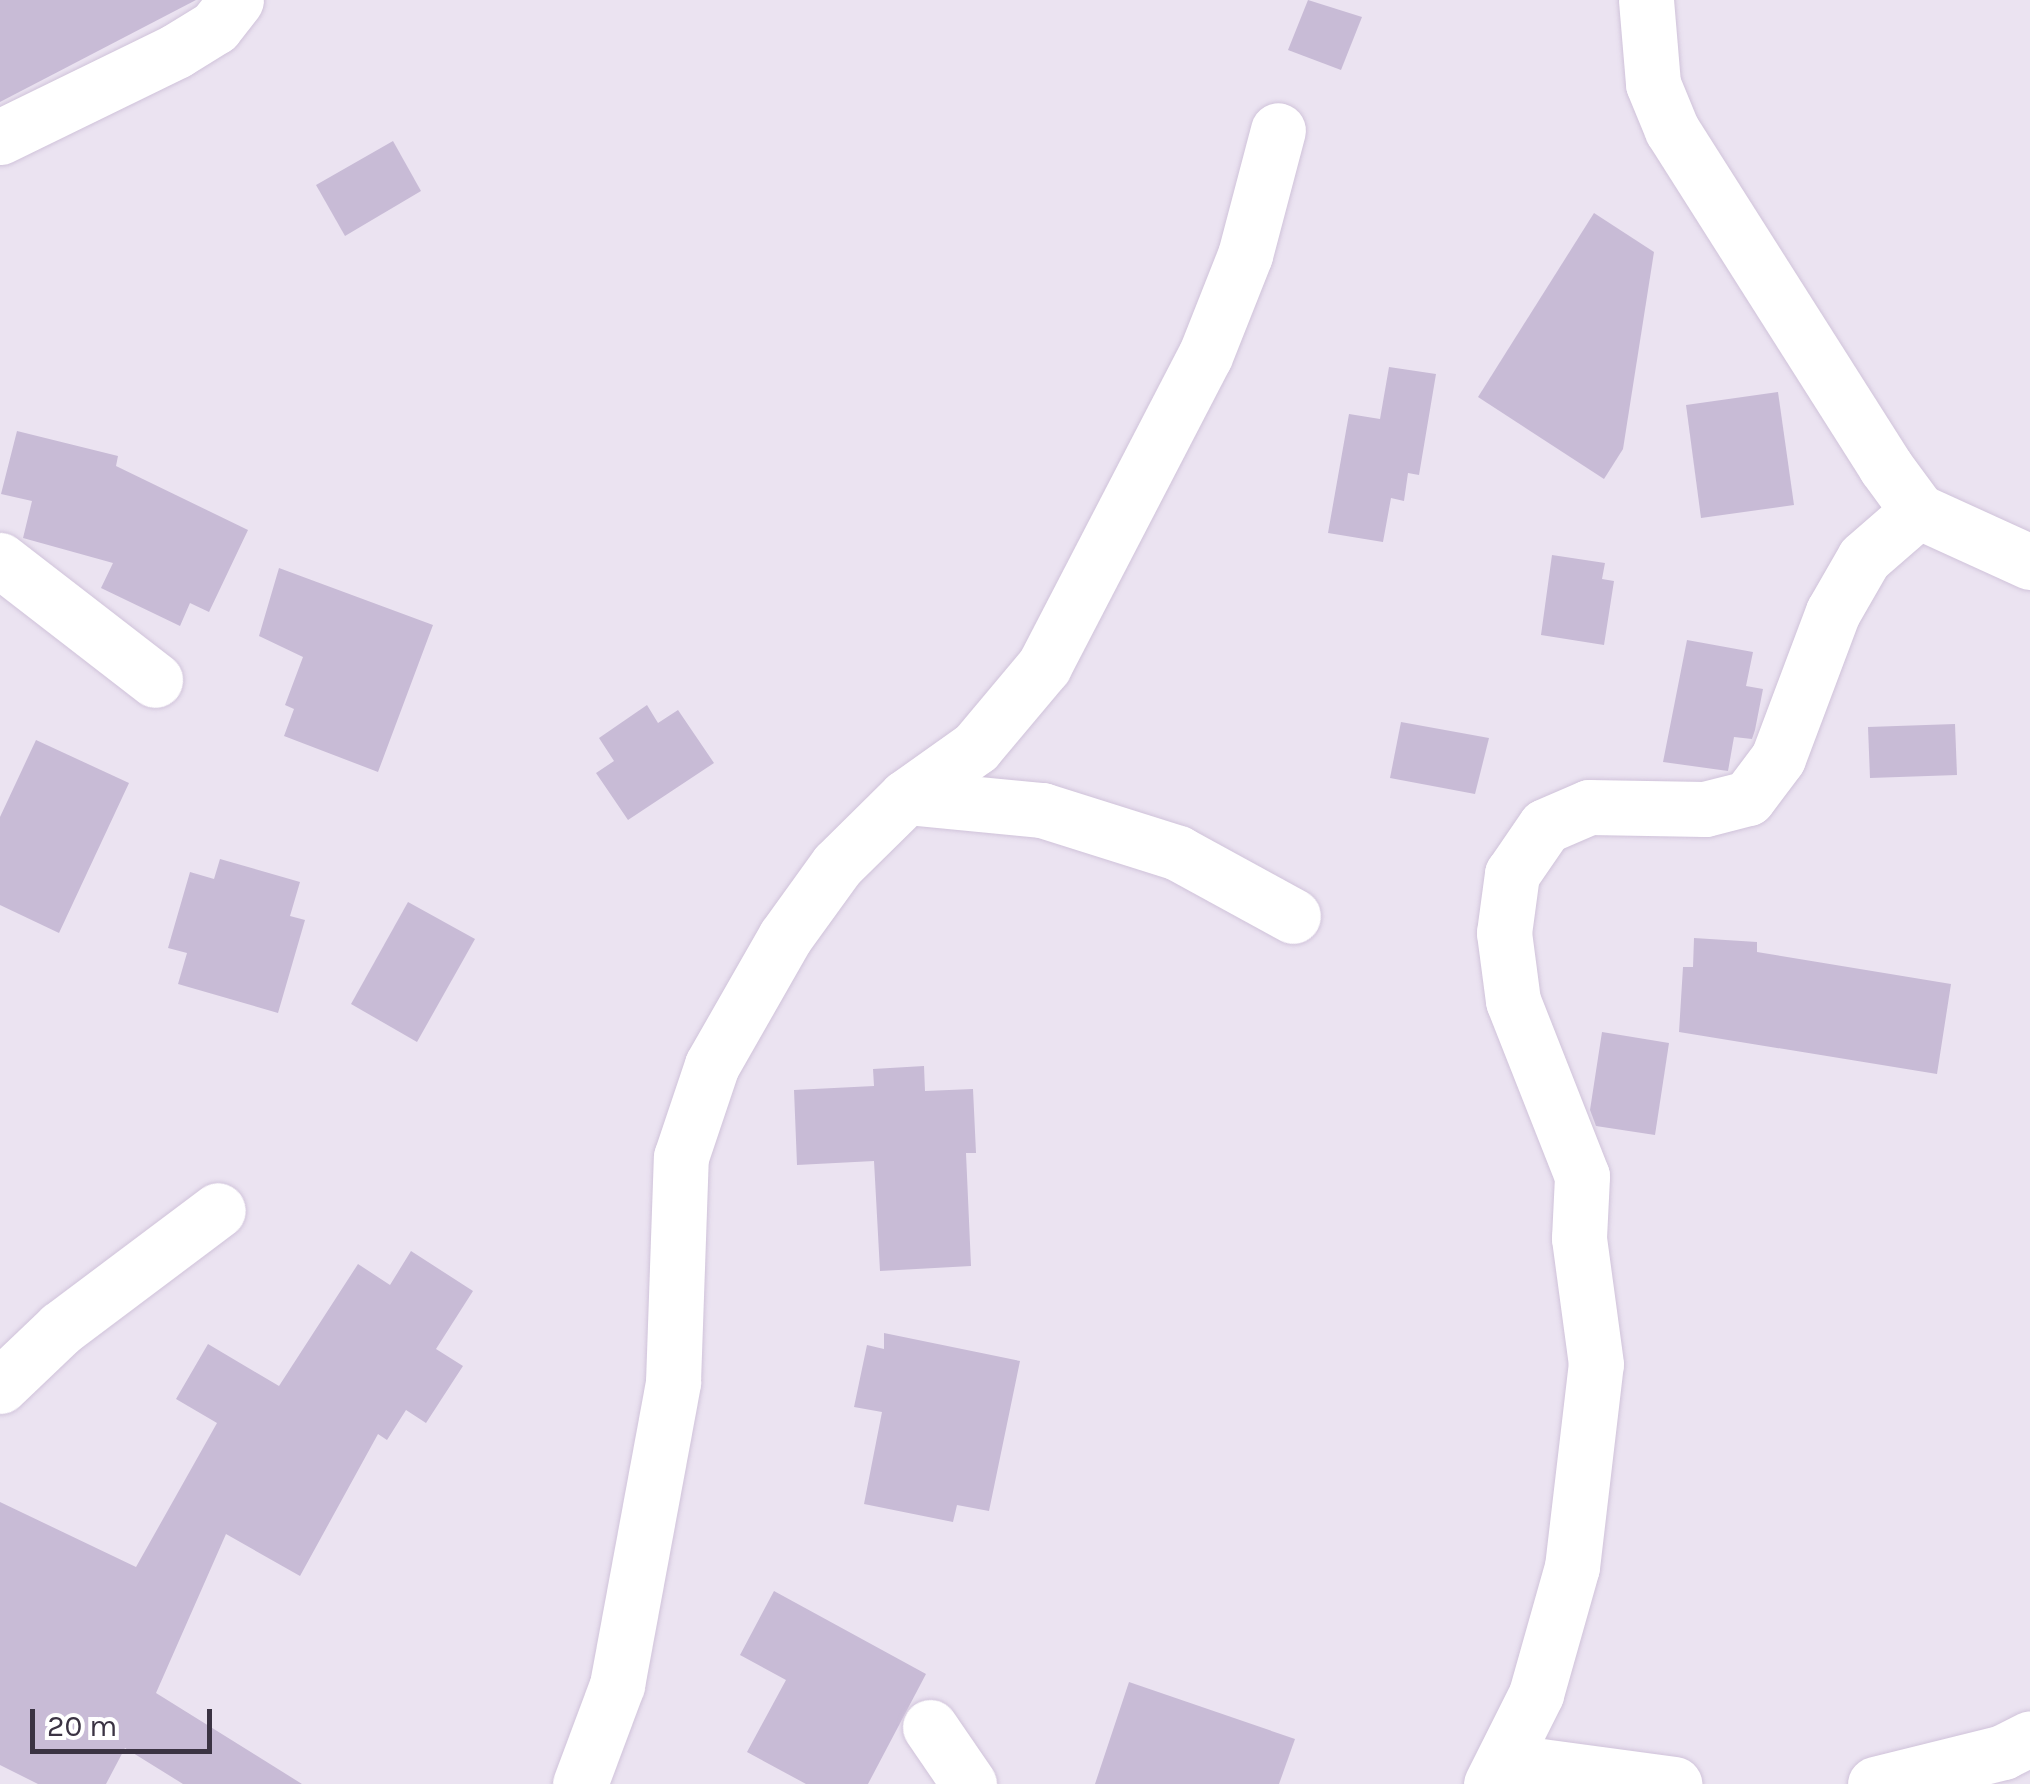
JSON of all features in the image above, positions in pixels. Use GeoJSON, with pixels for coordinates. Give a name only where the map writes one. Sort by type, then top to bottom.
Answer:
{"type":"FeatureCollection","features":[{"type":"Feature","properties":{"kind":"street"},"geometry":{"type":"LineString","coordinates":[[0,137],[176,51],[215,26],[236,0]]}},
{"type":"Feature","properties":{"kind":"street"},"geometry":{"type":"LineString","coordinates":[[1646,0],[1653,84],[1672,130],[1918,511],[2030,562]]}},
{"type":"Feature","properties":{"kind":"street"},"geometry":{"type":"LineString","coordinates":[[580,1784],[617,1684],[673,1382],[687,1139],[712,1065],[785,937],[838,865],[906,796],[976,747],[1044,666],[1205,356],[1246,254],[1278,130]]}},
{"type":"Feature","properties":{"kind":"street"},"geometry":{"type":"LineString","coordinates":[[1674,1784],[1498,1773],[1536,1694],[1572,1567],[1596,1364],[1579,1238],[1582,1176],[1513,1000],[1504,933],[1512,874],[1546,826],[1590,807],[1705,809],[1748,798],[1778,758],[1826,629],[1864,558],[1918,511]]}},
{"type":"Feature","properties":{"kind":"street"},"geometry":{"type":"LineString","coordinates":[[0,560],[155,680]]}},
{"type":"Feature","properties":{"kind":"street"},"geometry":{"type":"LineString","coordinates":[[906,796],[1060,815],[1178,853],[1293,916]]}},
{"type":"Feature","properties":{"kind":"street"},"geometry":{"type":"LineString","coordinates":[[0,1386],[61,1328],[218,1210]]}},
{"type":"Feature","properties":{"kind":"street"},"geometry":{"type":"LineString","coordinates":[[930,1727],[969,1784]]}},
{"type":"Feature","properties":{"kind":"street"},"geometry":{"type":"LineString","coordinates":[[1875,1784],[2003,1752],[2030,1738]]}},
{"type":"Feature","properties":{"kind":"building"},"geometry":{"type":"Polygon","coordinates":[[[0,0],[196,0],[0,102],[0,0]]]}},
{"type":"Feature","properties":{"kind":"building"},"geometry":{"type":"Polygon","coordinates":[[[1308,0],[1362,17],[1341,70],[1288,50],[1308,0]]]}},
{"type":"Feature","properties":{"kind":"building"},"geometry":{"type":"Polygon","coordinates":[[[393,141],[421,191],[345,236],[316,185],[393,141]]]}},
{"type":"Feature","properties":{"kind":"building"},"geometry":{"type":"Polygon","coordinates":[[[1594,213],[1654,252],[1623,449],[1604,479],[1478,397],[1594,213]]]}},
{"type":"Feature","properties":{"kind":"building"},"geometry":{"type":"Polygon","coordinates":[[[1389,367],[1436,374],[1419,475],[1408,473],[1404,501],[1391,498],[1383,542],[1328,533],[1349,414],[1380,419],[1389,367]]]}},
{"type":"Feature","properties":{"kind":"building"},"geometry":{"type":"Polygon","coordinates":[[[1778,392],[1794,505],[1701,518],[1686,405],[1778,392]]]}},
{"type":"Feature","properties":{"kind":"building"},"geometry":{"type":"Polygon","coordinates":[[[17,431],[118,456],[116,466],[248,530],[209,612],[190,603],[180,626],[101,588],[113,563],[23,538],[32,501],[1,494],[17,431]]]}},
{"type":"Feature","properties":{"kind":"building"},"geometry":{"type":"Polygon","coordinates":[[[1552,555],[1605,563],[1602,579],[1614,581],[1604,645],[1541,635],[1552,555]]]}},
{"type":"Feature","properties":{"kind":"building"},"geometry":{"type":"Polygon","coordinates":[[[279,568],[433,625],[378,772],[284,736],[294,709],[285,705],[303,657],[259,636],[279,568]]]}},
{"type":"Feature","properties":{"kind":"building"},"geometry":{"type":"Polygon","coordinates":[[[1687,640],[1753,652],[1746,686],[1763,689],[1755,730],[1752,739],[1734,737],[1728,771],[1663,762],[1687,640]]]}},
{"type":"Feature","properties":{"kind":"building"},"geometry":{"type":"Polygon","coordinates":[[[647,705],[658,723],[678,710],[714,763],[628,820],[596,773],[614,761],[599,738],[647,705]]]}},
{"type":"Feature","properties":{"kind":"building"},"geometry":{"type":"Polygon","coordinates":[[[1401,722],[1489,738],[1475,794],[1390,778],[1401,722]]]}},
{"type":"Feature","properties":{"kind":"building"},"geometry":{"type":"Polygon","coordinates":[[[1955,724],[1957,775],[1870,778],[1868,727],[1955,724]]]}},
{"type":"Feature","properties":{"kind":"building"},"geometry":{"type":"Polygon","coordinates":[[[36,740],[129,783],[59,933],[0,905],[0,817],[36,740]]]}},
{"type":"Feature","properties":{"kind":"building"},"geometry":{"type":"Polygon","coordinates":[[[220,859],[300,882],[290,916],[305,920],[278,1013],[178,984],[187,953],[168,948],[190,872],[214,879],[220,859]]]}},
{"type":"Feature","properties":{"kind":"building"},"geometry":{"type":"Polygon","coordinates":[[[408,902],[475,939],[417,1042],[351,1004],[408,902]]]}},
{"type":"Feature","properties":{"kind":"building"},"geometry":{"type":"Polygon","coordinates":[[[1694,938],[1757,942],[1757,952],[1951,984],[1937,1074],[1679,1032],[1683,967],[1693,967],[1694,938]]]}},
{"type":"Feature","properties":{"kind":"building"},"geometry":{"type":"Polygon","coordinates":[[[1602,1032],[1669,1043],[1655,1135],[1596,1126],[1590,1110],[1602,1032]]]}},
{"type":"Feature","properties":{"kind":"building"},"geometry":{"type":"Polygon","coordinates":[[[924,1066],[925,1091],[973,1089],[976,1153],[966,1153],[971,1266],[880,1271],[874,1161],[797,1165],[794,1090],[874,1086],[873,1069],[924,1066]]]}},
{"type":"Feature","properties":{"kind":"building"},"geometry":{"type":"Polygon","coordinates":[[[411,1251],[473,1291],[436,1349],[463,1366],[426,1423],[406,1410],[387,1440],[378,1434],[300,1576],[226,1534],[156,1693],[302,1784],[183,1784],[125,1748],[106,1784],[38,1784],[0,1765],[0,1502],[136,1567],[217,1423],[176,1399],[208,1344],[279,1386],[358,1264],[390,1285],[411,1251]]]}},
{"type":"Feature","properties":{"kind":"building"},"geometry":{"type":"Polygon","coordinates":[[[884,1333],[1020,1361],[989,1511],[957,1505],[953,1522],[864,1504],[882,1412],[854,1407],[867,1345],[884,1349],[884,1333]]]}},
{"type":"Feature","properties":{"kind":"building"},"geometry":{"type":"Polygon","coordinates":[[[774,1591],[926,1674],[868,1784],[806,1784],[747,1752],[786,1680],[740,1655],[774,1591]]]}},
{"type":"Feature","properties":{"kind":"building"},"geometry":{"type":"Polygon","coordinates":[[[1129,1682],[1295,1739],[1279,1784],[1095,1784],[1129,1682]]]}}]}
